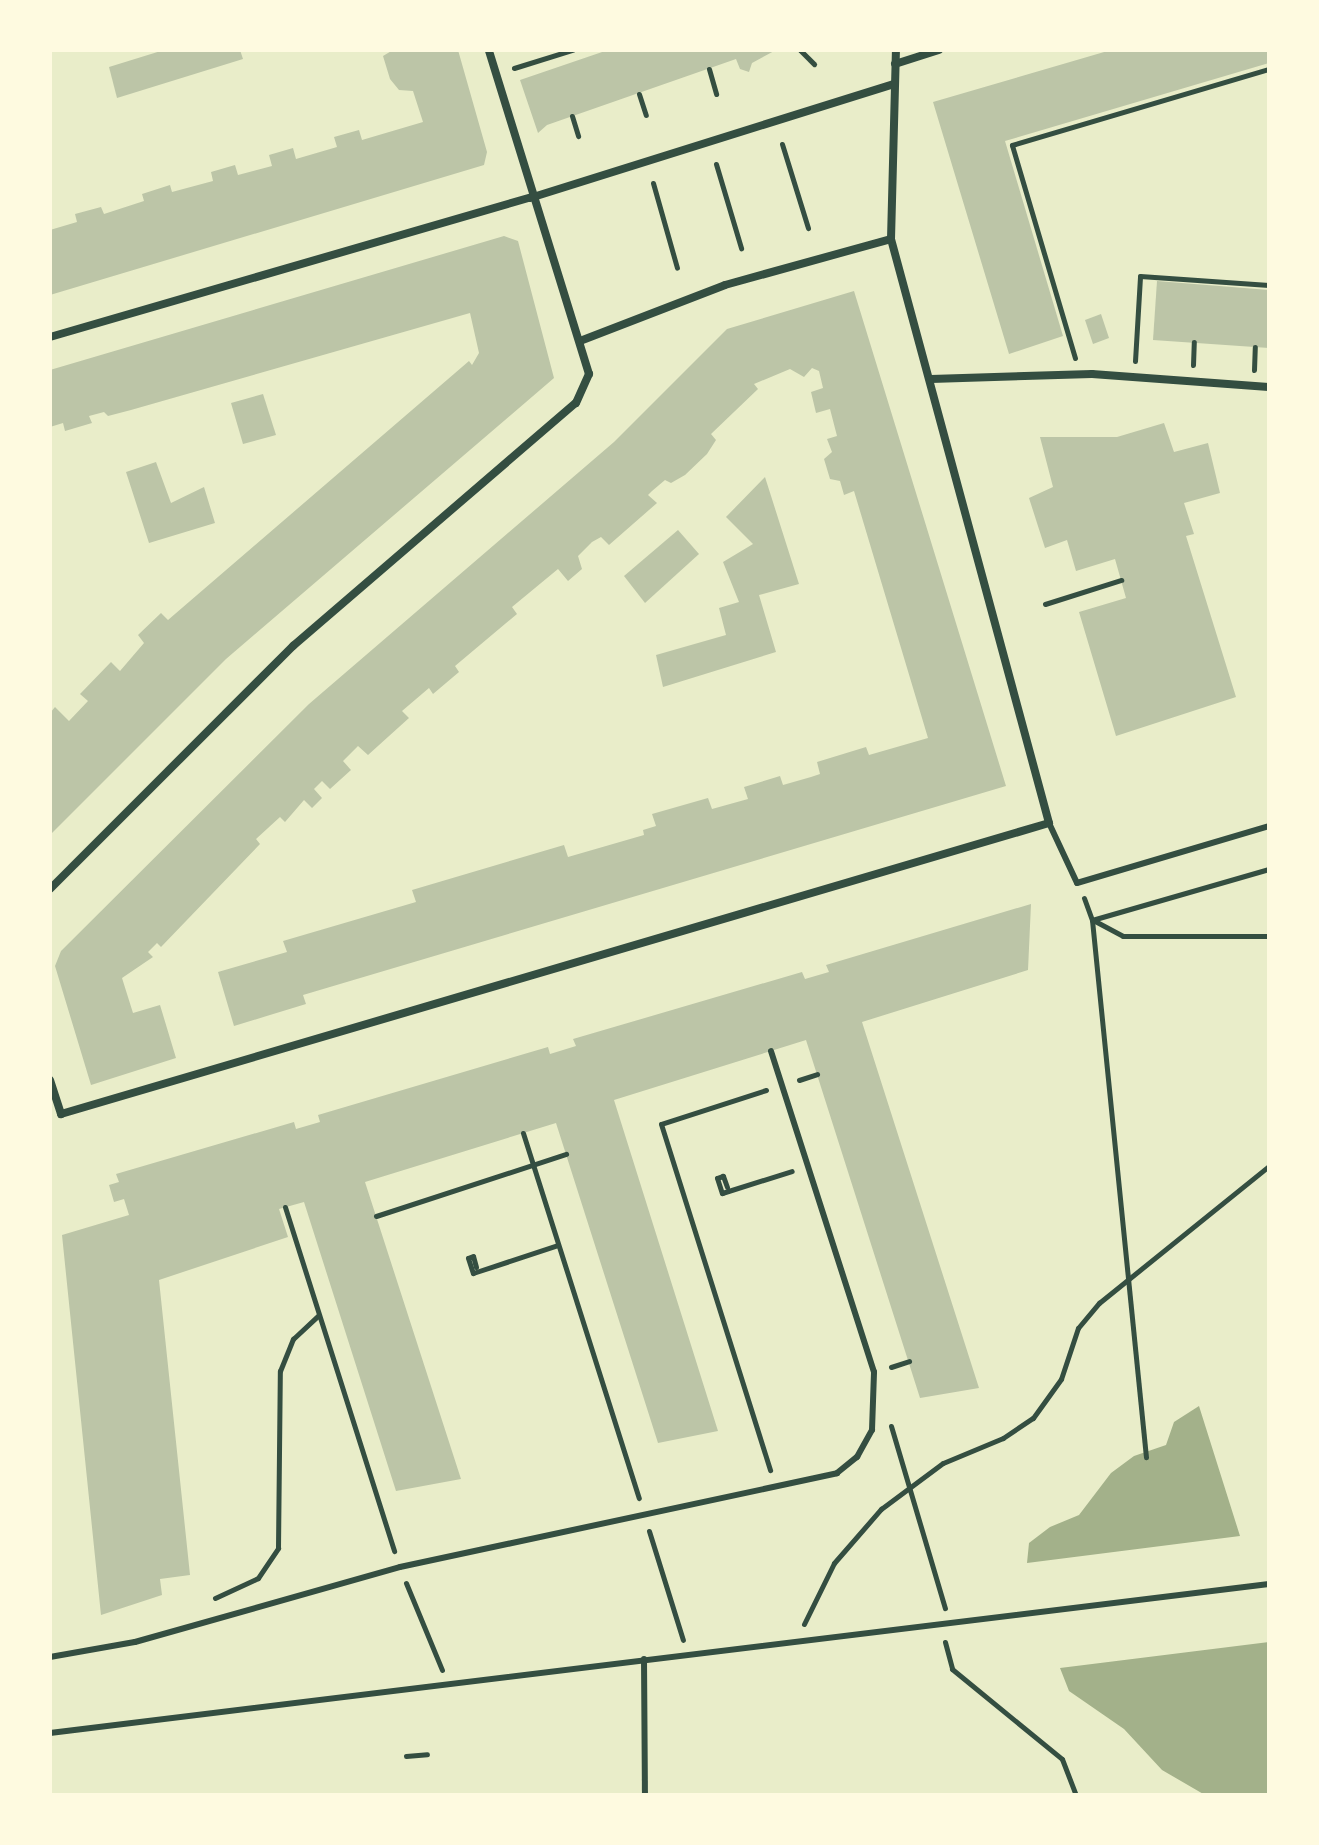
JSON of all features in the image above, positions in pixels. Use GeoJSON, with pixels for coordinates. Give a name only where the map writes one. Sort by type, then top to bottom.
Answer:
{"type":"FeatureCollection","features":[{"type":"Feature","properties":{"kind":"street"},"geometry":{"type":"LineString","coordinates":[[50,889],[293,646],[576,403],[589,374],[530,198],[489,50]]}},
{"type":"Feature","properties":{"kind":"street"},"geometry":{"type":"LineString","coordinates":[[50,1080],[61,1114],[1049,823],[891,239],[896,50]]}},
{"type":"Feature","properties":{"kind":"street"},"geometry":{"type":"LineString","coordinates":[[895,64],[939,50]]}},
{"type":"Feature","properties":{"kind":"street"},"geometry":{"type":"LineString","coordinates":[[50,337],[530,198],[894,84]]}},
{"type":"Feature","properties":{"kind":"street"},"geometry":{"type":"LineString","coordinates":[[580,341],[725,285],[891,239]]}},
{"type":"Feature","properties":{"kind":"street"},"geometry":{"type":"LineString","coordinates":[[931,379],[1134,377],[1269,387]]}},
{"type":"Feature","properties":{"kind":"lane"},"geometry":{"type":"LineString","coordinates":[[1049,823],[1077,883],[1269,826]]}},
{"type":"Feature","properties":{"kind":"lane"},"geometry":{"type":"LineString","coordinates":[[50,1657],[135,1642],[400,1567],[643,1513],[776,1489],[837,1473],[857,1457],[872,1430],[874,1372],[771,1051]]}},
{"type":"Feature","properties":{"kind":"lane"},"geometry":{"type":"LineString","coordinates":[[50,1733],[797,1639],[1269,1584]]}},
{"type":"Feature","properties":{"kind":"lane"},"geometry":{"type":"LineString","coordinates":[[644,1659],[645,1795]]}},
{"type":"Feature","properties":{"kind":"path"},"geometry":{"type":"LineString","coordinates":[[513,69],[572,50]]}},
{"type":"Feature","properties":{"kind":"path"},"geometry":{"type":"LineString","coordinates":[[800,50],[814,64]]}},
{"type":"Feature","properties":{"kind":"path"},"geometry":{"type":"LineString","coordinates":[[709,69],[716,94]]}},
{"type":"Feature","properties":{"kind":"path"},"geometry":{"type":"LineString","coordinates":[[1061,357],[1075,358],[1012,145],[1269,69]]}},
{"type":"Feature","properties":{"kind":"path"},"geometry":{"type":"LineString","coordinates":[[639,94],[646,115]]}},
{"type":"Feature","properties":{"kind":"path"},"geometry":{"type":"LineString","coordinates":[[572,116],[578,136]]}},
{"type":"Feature","properties":{"kind":"path"},"geometry":{"type":"LineString","coordinates":[[782,144],[808,228]]}},
{"type":"Feature","properties":{"kind":"path"},"geometry":{"type":"LineString","coordinates":[[716,164],[741,248]]}},
{"type":"Feature","properties":{"kind":"path"},"geometry":{"type":"LineString","coordinates":[[653,183],[677,268]]}},
{"type":"Feature","properties":{"kind":"path"},"geometry":{"type":"LineString","coordinates":[[1134,377],[1140,276],[1269,285]]}},
{"type":"Feature","properties":{"kind":"path"},"geometry":{"type":"LineString","coordinates":[[1193,364],[1194,342]]}},
{"type":"Feature","properties":{"kind":"path"},"geometry":{"type":"LineString","coordinates":[[1254,364],[1255,347]]}},
{"type":"Feature","properties":{"kind":"path"},"geometry":{"type":"LineString","coordinates":[[1045,604],[1121,580]]}},
{"type":"Feature","properties":{"kind":"path"},"geometry":{"type":"LineString","coordinates":[[1092,920],[1269,869]]}},
{"type":"Feature","properties":{"kind":"path"},"geometry":{"type":"LineString","coordinates":[[1077,883],[1092,920],[1146,1457]]}},
{"type":"Feature","properties":{"kind":"path"},"geometry":{"type":"LineString","coordinates":[[1092,920],[1123,936],[1269,936]]}},
{"type":"Feature","properties":{"kind":"path"},"geometry":{"type":"LineString","coordinates":[[776,1489],[661,1124],[817,1074]]}},
{"type":"Feature","properties":{"kind":"path"},"geometry":{"type":"LineString","coordinates":[[523,1133],[688,1654]]}},
{"type":"Feature","properties":{"kind":"path"},"geometry":{"type":"LineString","coordinates":[[376,1216],[566,1154]]}},
{"type":"Feature","properties":{"kind":"path"},"geometry":{"type":"LineString","coordinates":[[727,1187],[723,1176],[717,1178],[722,1193],[808,1165]]}},
{"type":"Feature","properties":{"kind":"path"},"geometry":{"type":"LineString","coordinates":[[797,1639],[834,1563],[873,1517],[943,1463],[1003,1438],[1033,1418],[1061,1379],[1078,1328],[1130,1274],[1269,1166]]}},
{"type":"Feature","properties":{"kind":"path"},"geometry":{"type":"LineString","coordinates":[[285,1207],[400,1567],[449,1685]]}},
{"type":"Feature","properties":{"kind":"path"},"geometry":{"type":"LineString","coordinates":[[476,1267],[473,1256],[468,1258],[473,1273],[558,1245]]}},
{"type":"Feature","properties":{"kind":"path"},"geometry":{"type":"LineString","coordinates":[[201,1605],[258,1578],[278,1548],[280,1371],[293,1339],[319,1315]]}},
{"type":"Feature","properties":{"kind":"path"},"geometry":{"type":"LineString","coordinates":[[874,1372],[909,1361]]}},
{"type":"Feature","properties":{"kind":"path"},"geometry":{"type":"LineString","coordinates":[[888,1415],[948,1623],[945,1648],[952,1669],[1062,1759],[1076,1795]]}},
{"type":"Feature","properties":{"kind":"path"},"geometry":{"type":"LineString","coordinates":[[406,1756],[427,1754]]}},
{"type":"Feature","properties":{"kind":"shaded area"},"geometry":{"type":"Polygon","coordinates":[[[1199,1406],[1240,1536],[1027,1563],[1029,1543],[1050,1527],[1079,1515],[1111,1473],[1134,1456],[1166,1445],[1174,1422],[1199,1406]]]}},
{"type":"Feature","properties":{"kind":"shaded area"},"geometry":{"type":"Polygon","coordinates":[[[1269,1642],[1269,1795],[1205,1795],[1162,1770],[1124,1729],[1069,1691],[1060,1668],[1269,1642]]]}},
{"type":"Feature","properties":{"kind":"building"},"geometry":{"type":"Polygon","coordinates":[[[164,50],[240,50],[243,59],[117,98],[109,67],[164,50]]]}},
{"type":"Feature","properties":{"kind":"building"},"geometry":{"type":"Polygon","coordinates":[[[393,50],[458,50],[487,152],[484,165],[50,295],[50,230],[77,222],[75,214],[101,207],[104,214],[144,201],[142,194],[170,185],[172,192],[213,181],[211,172],[235,165],[238,175],[272,166],[269,155],[293,148],[296,159],[337,147],[334,137],[359,130],[362,140],[423,122],[413,91],[399,90],[390,79],[383,56],[393,50]]]}},
{"type":"Feature","properties":{"kind":"building"},"geometry":{"type":"Polygon","coordinates":[[[608,50],[776,50],[752,63],[749,72],[740,69],[736,59],[547,125],[538,133],[520,80],[608,50]]]}},
{"type":"Feature","properties":{"kind":"building"},"geometry":{"type":"Polygon","coordinates":[[[1111,50],[1269,50],[1269,63],[1005,141],[1063,336],[1009,354],[933,102],[1111,50]]]}},
{"type":"Feature","properties":{"kind":"building"},"geometry":{"type":"Polygon","coordinates":[[[504,236],[518,241],[554,378],[226,659],[50,835],[50,713],[55,707],[69,721],[88,701],[80,694],[111,662],[120,671],[144,643],[138,635],[161,613],[168,620],[469,361],[472,365],[479,353],[470,313],[131,410],[108,416],[104,412],[89,416],[92,423],[65,431],[63,423],[50,427],[50,370],[504,236]]]}},
{"type":"Feature","properties":{"kind":"building"},"geometry":{"type":"Polygon","coordinates":[[[1157,281],[1269,290],[1269,348],[1153,340],[1157,281]]]}},
{"type":"Feature","properties":{"kind":"building"},"geometry":{"type":"Polygon","coordinates":[[[854,291],[1006,786],[303,995],[306,1004],[234,1026],[218,972],[287,952],[283,941],[416,902],[412,890],[564,845],[568,857],[644,835],[643,830],[656,826],[652,814],[708,798],[712,809],[748,799],[744,787],[780,776],[783,785],[820,774],[817,762],[866,747],[869,755],[928,738],[854,491],[844,495],[840,481],[830,479],[824,459],[832,452],[827,439],[837,436],[830,409],[816,413],[811,392],[823,388],[819,371],[812,368],[804,377],[790,369],[754,384],[758,389],[711,434],[716,440],[707,454],[685,475],[671,483],[665,480],[652,491],[648,495],[657,503],[609,545],[601,537],[592,542],[578,556],[582,569],[568,581],[558,569],[512,607],[517,614],[455,666],[459,672],[433,694],[429,688],[402,711],[409,718],[368,755],[358,746],[343,761],[351,770],[330,789],[322,781],[314,789],[322,798],[312,808],[304,800],[285,822],[280,817],[256,839],[260,844],[161,947],[157,943],[148,952],[153,957],[122,978],[133,1013],[160,1005],[176,1058],[91,1085],[55,966],[61,951],[309,704],[614,442],[727,329],[854,291]]]}},
{"type":"Feature","properties":{"kind":"building"},"geometry":{"type":"Polygon","coordinates":[[[1101,314],[1109,338],[1093,344],[1085,320],[1101,314]]]}},
{"type":"Feature","properties":{"kind":"building"},"geometry":{"type":"Polygon","coordinates":[[[263,394],[276,435],[243,444],[231,403],[263,394]]]}},
{"type":"Feature","properties":{"kind":"building"},"geometry":{"type":"Polygon","coordinates":[[[1164,423],[1174,452],[1208,443],[1220,493],[1184,503],[1194,534],[1186,536],[1236,697],[1116,736],[1079,612],[1126,598],[1115,559],[1076,571],[1067,540],[1045,548],[1029,498],[1053,487],[1040,437],[1117,437],[1164,423]]]}},
{"type":"Feature","properties":{"kind":"building"},"geometry":{"type":"Polygon","coordinates":[[[156,462],[171,503],[204,487],[215,523],[149,543],[126,472],[156,462]]]}},
{"type":"Feature","properties":{"kind":"building"},"geometry":{"type":"Polygon","coordinates":[[[765,477],[799,584],[759,595],[776,652],[663,687],[656,655],[726,635],[719,608],[739,602],[723,562],[753,544],[726,517],[765,477]]]}},
{"type":"Feature","properties":{"kind":"building"},"geometry":{"type":"Polygon","coordinates":[[[678,530],[699,554],[645,603],[624,576],[678,530]]]}},
{"type":"Feature","properties":{"kind":"building"},"geometry":{"type":"Polygon","coordinates":[[[1031,904],[1028,970],[862,1022],[979,1388],[920,1398],[806,1040],[614,1100],[718,1431],[658,1443],[556,1123],[365,1182],[461,1479],[396,1491],[304,1202],[279,1209],[288,1237],[159,1280],[190,1575],[160,1579],[162,1595],[101,1615],[62,1235],[129,1215],[124,1199],[114,1202],[109,1185],[119,1182],[116,1174],[294,1122],[296,1129],[320,1122],[318,1115],[548,1047],[550,1054],[576,1046],[573,1039],[802,972],[805,979],[829,972],[826,965],[1031,904]]]}}]}
